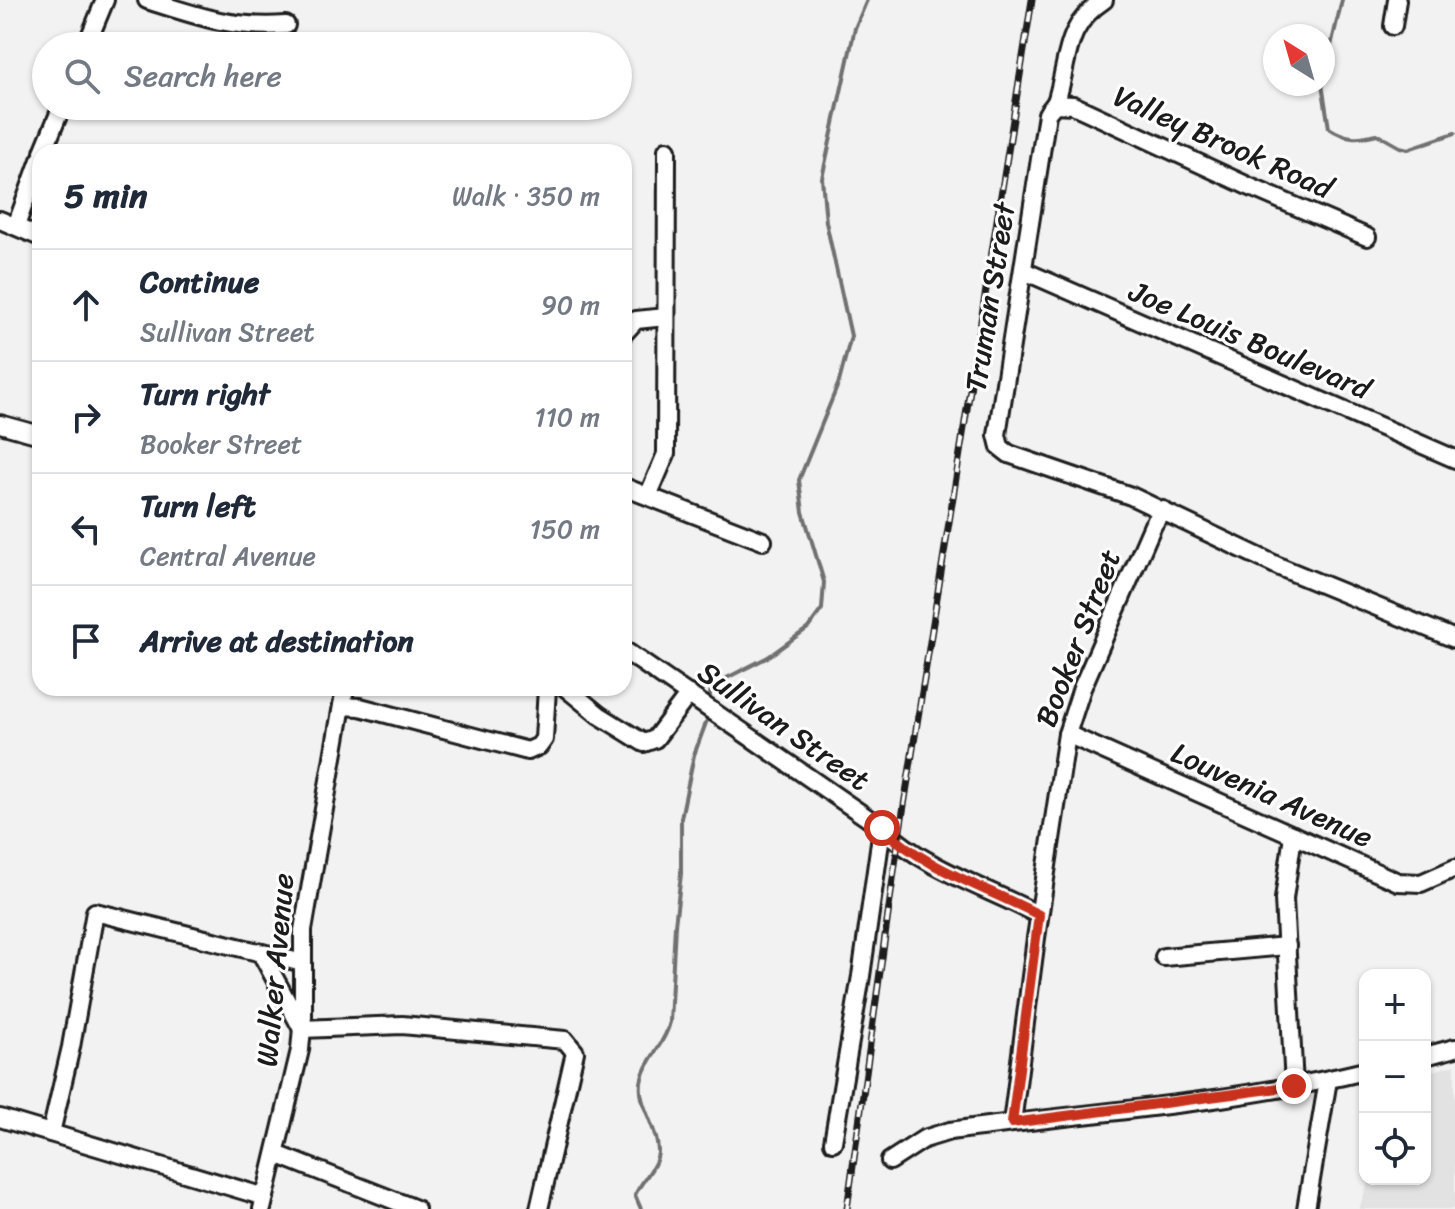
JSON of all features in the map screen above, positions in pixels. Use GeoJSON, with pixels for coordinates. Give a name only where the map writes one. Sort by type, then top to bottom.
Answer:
{"type":"FeatureCollection","features":[{"type":"Feature","properties":{"kind":"street"},"geometry":{"type":"LineString","coordinates":[[92,32],[105,0]]}},
{"type":"Feature","properties":{"kind":"street"},"geometry":{"type":"LineString","coordinates":[[147,0],[233,25],[286,25]]}},
{"type":"Feature","properties":{"kind":"street","name":"Truman Street"},"geometry":{"type":"LineString","coordinates":[[1104,0],[1088,10],[1071,37],[1055,104],[1047,114],[997,435],[1000,447],[1009,454],[1163,510]]}},
{"type":"Feature","properties":{"kind":"street"},"geometry":{"type":"LineString","coordinates":[[1393,26],[1397,0]]}},
{"type":"Feature","properties":{"kind":"street","name":"Valley Brook Road"},"geometry":{"type":"LineString","coordinates":[[1055,104],[1073,105],[1367,237]]}},
{"type":"Feature","properties":{"kind":"street"},"geometry":{"type":"LineString","coordinates":[[46,144],[56,120]]}},
{"type":"Feature","properties":{"kind":"street"},"geometry":{"type":"LineString","coordinates":[[648,496],[666,454],[667,150]]}},
{"type":"Feature","properties":{"kind":"street"},"geometry":{"type":"LineString","coordinates":[[32,180],[20,210],[8,223],[32,234]]}},
{"type":"Feature","properties":{"kind":"street","name":"Joe Louis Boulevard"},"geometry":{"type":"LineString","coordinates":[[1024,271],[1455,459]]}},
{"type":"Feature","properties":{"kind":"street"},"geometry":{"type":"LineString","coordinates":[[632,324],[636,320],[666,317]]}},
{"type":"Feature","properties":{"kind":"street"},"geometry":{"type":"LineString","coordinates":[[0,424],[32,433]]}},
{"type":"Feature","properties":{"kind":"street"},"geometry":{"type":"LineString","coordinates":[[632,490],[763,541]]}},
{"type":"Feature","properties":{"kind":"street"},"geometry":{"type":"LineString","coordinates":[[1163,510],[1280,567],[1455,639]]}},
{"type":"Feature","properties":{"kind":"street","name":"Booker Street"},"geometry":{"type":"LineString","coordinates":[[1012,1123],[1067,734],[1082,688],[1153,525],[1163,510]]}},
{"type":"Feature","properties":{"kind":"street","name":"Sullivan Street"},"geometry":{"type":"LineString","coordinates":[[632,655],[882,828],[898,843],[943,870],[1039,915]]}},
{"type":"Feature","properties":{"kind":"street"},"geometry":{"type":"LineString","coordinates":[[576,696],[599,715],[644,743],[655,739],[689,694]]}},
{"type":"Feature","properties":{"kind":"street","name":"Walker Avenue"},"geometry":{"type":"LineString","coordinates":[[263,1203],[300,1050],[306,903],[344,696]]}},
{"type":"Feature","properties":{"kind":"street"},"geometry":{"type":"LineString","coordinates":[[342,706],[360,707],[528,751],[539,746],[544,739],[547,696]]}},
{"type":"Feature","properties":{"kind":"street","name":"Louvenia Avenue"},"geometry":{"type":"LineString","coordinates":[[1067,734],[1398,882],[1421,883],[1455,868]]}},
{"type":"Feature","properties":{"kind":"street"},"geometry":{"type":"LineString","coordinates":[[833,1142],[882,828]]}},
{"type":"Feature","properties":{"kind":"street"},"geometry":{"type":"LineString","coordinates":[[1293,835],[1284,891],[1294,1086]]}},
{"type":"Feature","properties":{"kind":"street"},"geometry":{"type":"LineString","coordinates":[[51,1133],[71,1047],[95,912],[303,963]]}},
{"type":"Feature","properties":{"kind":"street"},"geometry":{"type":"LineString","coordinates":[[1164,957],[1287,946]]}},
{"type":"Feature","properties":{"kind":"street"},"geometry":{"type":"LineString","coordinates":[[261,953],[302,1029],[402,1025],[565,1040],[575,1052],[539,1209]]}},
{"type":"Feature","properties":{"kind":"street"},"geometry":{"type":"LineString","coordinates":[[1431,1054],[1455,1048]]}},
{"type":"Feature","properties":{"kind":"street"},"geometry":{"type":"LineString","coordinates":[[890,1161],[912,1145],[934,1135],[1294,1086],[1359,1072]]}},
{"type":"Feature","properties":{"kind":"street"},"geometry":{"type":"LineString","coordinates":[[1306,1209],[1328,1080]]}},
{"type":"Feature","properties":{"kind":"street"},"geometry":{"type":"LineString","coordinates":[[0,1118],[263,1203]]}},
{"type":"Feature","properties":{"kind":"street"},"geometry":{"type":"LineString","coordinates":[[276,1154],[416,1209]]}},
{"type":"Feature","properties":{"kind":"shaded area"},"geometry":{"type":"Polygon","coordinates":[[[1455,1065],[1455,1209],[1359,1209],[1367,1185],[1431,1185],[1431,1071],[1455,1065]]]}},
{"type":"Feature","properties":{"kind":"waterway"},"geometry":{"type":"LineString","coordinates":[[710,696],[711,686],[768,657],[808,628],[822,609],[824,582],[803,512],[799,480],[839,382],[851,336],[826,222],[822,178],[855,28],[867,0]]}},
{"type":"Feature","properties":{"kind":"waterway"},"geometry":{"type":"LineString","coordinates":[[1335,29],[1342,0]]}},
{"type":"Feature","properties":{"kind":"waterway"},"geometry":{"type":"LineString","coordinates":[[1324,96],[1329,128],[1346,136],[1377,134],[1408,149],[1455,133]]}},
{"type":"Feature","properties":{"kind":"waterway"},"geometry":{"type":"LineString","coordinates":[[641,1209],[635,1195],[655,1162],[658,1151],[642,1096],[642,1078],[670,1022],[681,874],[681,818],[694,755],[707,720]]}},
{"type":"Feature","properties":{"kind":"railway"},"geometry":{"type":"LineString","coordinates":[[847,1209],[898,843],[1032,0]]}},
{"type":"Feature","properties":{"kind":"route"},"geometry":{"type":"LineString","coordinates":[[882,828],[898,843],[943,870],[1039,915],[1012,1123],[1294,1086]]}}]}
